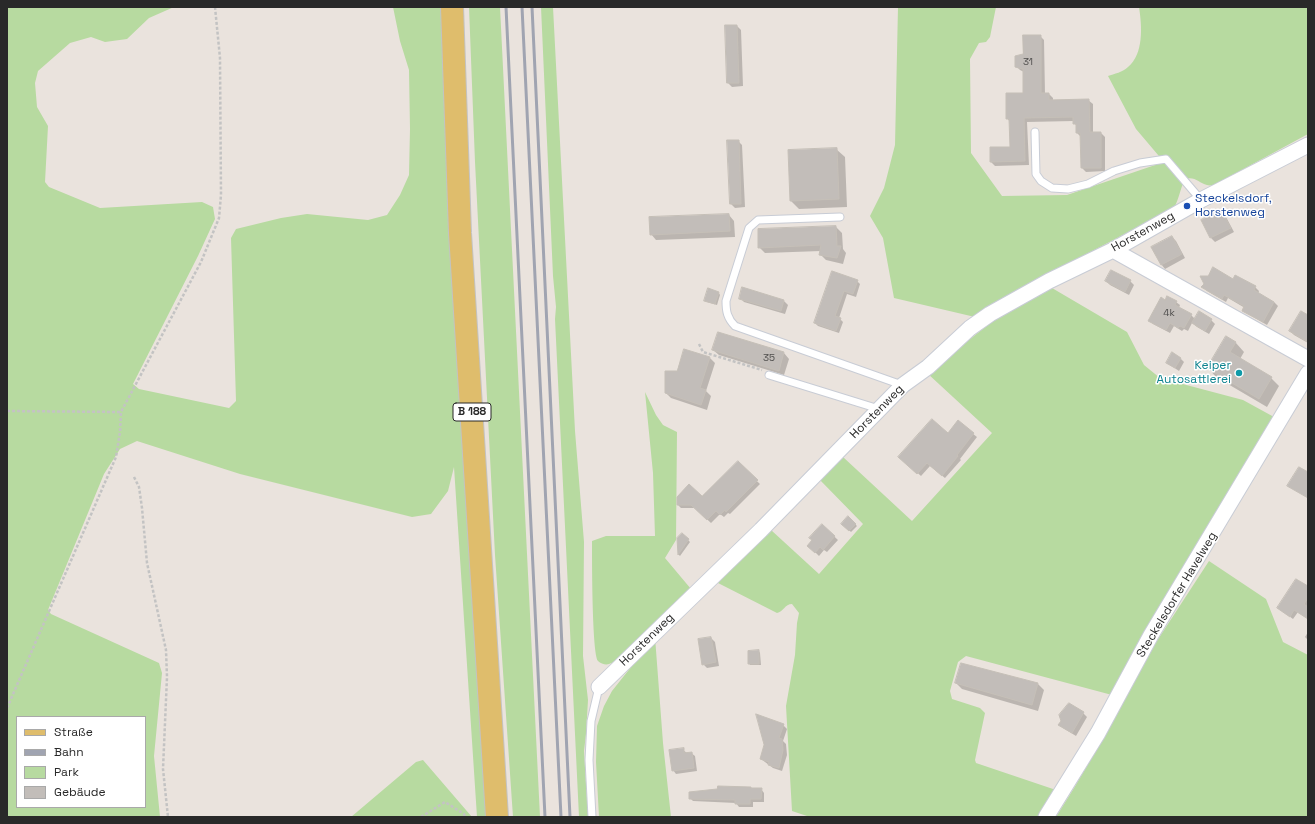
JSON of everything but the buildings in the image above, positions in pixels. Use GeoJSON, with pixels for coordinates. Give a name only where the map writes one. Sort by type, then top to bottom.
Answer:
{"type":"FeatureCollection","features":[{"type":"Feature","properties":{"kind":"main road","name":"B 188"},"geometry":{"type":"LineString","coordinates":[[452,7],[460,233],[497,817]]}},
{"type":"Feature","properties":{"kind":"street","name":"Horstenweg"},"geometry":{"type":"LineString","coordinates":[[599,687],[761,530],[903,385],[928,367],[970,328],[990,314],[1049,281],[1113,250],[1201,200],[1308,145]]}},
{"type":"Feature","properties":{"kind":"street"},"geometry":{"type":"LineString","coordinates":[[1113,250],[1308,359]]}},
{"type":"Feature","properties":{"kind":"street","name":"Steckelsdorfer Havelweg"},"geometry":{"type":"LineString","coordinates":[[1046,817],[1098,733],[1151,635],[1308,373]]}},
{"type":"Feature","properties":{"kind":"lane"},"geometry":{"type":"LineString","coordinates":[[1035,132],[1036,174],[1041,181],[1052,188],[1068,189],[1088,184],[1114,170],[1140,163],[1166,159],[1201,200]]}},
{"type":"Feature","properties":{"kind":"lane"},"geometry":{"type":"LineString","coordinates":[[840,217],[758,220],[749,228],[726,301],[728,318],[735,326],[903,385]]}},
{"type":"Feature","properties":{"kind":"lane"},"geometry":{"type":"LineString","coordinates":[[769,375],[879,409]]}},
{"type":"Feature","properties":{"kind":"lane"},"geometry":{"type":"LineString","coordinates":[[592,817],[589,760],[591,721],[599,687]]}},
{"type":"Feature","properties":{"kind":"path"},"geometry":{"type":"LineString","coordinates":[[7,708],[116,457],[120,432],[121,412],[201,262],[219,218],[221,195],[220,58],[215,7]]}},
{"type":"Feature","properties":{"kind":"path"},"geometry":{"type":"LineString","coordinates":[[699,344],[703,352],[765,371],[769,375]]}},
{"type":"Feature","properties":{"kind":"path"},"geometry":{"type":"LineString","coordinates":[[7,411],[121,412]]}},
{"type":"Feature","properties":{"kind":"path"},"geometry":{"type":"LineString","coordinates":[[134,477],[139,487],[142,508],[146,563],[166,650],[167,676],[163,769],[168,817]]}},
{"type":"Feature","properties":{"kind":"path"},"geometry":{"type":"LineString","coordinates":[[421,817],[445,802],[464,814],[465,817]]}},
{"type":"Feature","properties":{"kind":"green space"},"geometry":{"type":"Polygon","coordinates":[[[7,7],[174,7],[149,18],[127,39],[105,42],[91,37],[70,43],[38,71],[35,83],[37,107],[48,126],[45,182],[49,187],[100,208],[202,202],[213,207],[215,219],[198,256],[133,384],[139,389],[229,408],[236,401],[231,238],[236,229],[281,218],[307,214],[368,220],[387,215],[400,195],[409,175],[409,70],[400,41],[393,7],[444,7],[488,817],[477,817],[454,467],[448,491],[431,514],[412,517],[240,474],[137,441],[120,449],[104,474],[48,610],[51,614],[159,663],[162,673],[154,756],[160,817],[7,817],[7,7]]]}},
{"type":"Feature","properties":{"kind":"green space"},"geometry":{"type":"Polygon","coordinates":[[[469,7],[500,7],[540,817],[513,817],[495,555],[475,162],[469,7]]]}},
{"type":"Feature","properties":{"kind":"green space"},"geometry":{"type":"Polygon","coordinates":[[[541,7],[553,7],[575,431],[584,542],[583,656],[588,700],[584,751],[588,817],[579,817],[541,7]]]}},
{"type":"Feature","properties":{"kind":"green space"},"geometry":{"type":"Polygon","coordinates":[[[898,7],[996,7],[990,37],[986,42],[979,43],[970,59],[971,153],[1002,196],[1067,195],[1164,162],[1136,129],[1108,76],[1126,69],[1137,55],[1141,39],[1139,7],[1308,7],[1308,134],[1214,185],[1207,185],[1192,178],[1185,179],[1174,208],[1043,277],[975,317],[894,298],[883,238],[870,216],[884,188],[895,145],[898,7]]]}},
{"type":"Feature","properties":{"kind":"green space"},"geometry":{"type":"Polygon","coordinates":[[[1052,288],[1127,332],[1144,365],[1160,378],[1243,400],[1274,417],[1112,695],[966,656],[958,662],[950,691],[952,699],[980,708],[985,713],[975,760],[976,763],[1056,790],[1038,817],[810,817],[792,811],[786,706],[795,655],[799,613],[792,604],[790,604],[777,613],[718,583],[771,530],[819,574],[863,524],[820,480],[843,457],[912,521],[992,433],[927,373],[993,321],[1052,288]]]}},
{"type":"Feature","properties":{"kind":"green space"},"geometry":{"type":"Polygon","coordinates":[[[645,392],[656,415],[663,425],[677,432],[676,540],[665,558],[691,589],[667,610],[622,656],[609,664],[605,664],[598,661],[596,654],[593,604],[592,541],[606,536],[655,536],[653,473],[645,392]]]}},
{"type":"Feature","properties":{"kind":"green space"},"geometry":{"type":"Polygon","coordinates":[[[1209,561],[1266,599],[1283,642],[1308,655],[1308,817],[1056,817],[1104,737],[1149,653],[1209,561]]]}},
{"type":"Feature","properties":{"kind":"green space"},"geometry":{"type":"Polygon","coordinates":[[[655,637],[663,743],[671,817],[599,817],[596,762],[597,726],[604,706],[612,691],[655,637]]]}},
{"type":"Feature","properties":{"kind":"green space"},"geometry":{"type":"Polygon","coordinates":[[[423,760],[472,817],[351,817],[416,762],[423,760]]]}},
{"type":"Feature","properties":{"kind":"railway"},"geometry":{"type":"LineString","coordinates":[[506,7],[545,817]]}},
{"type":"Feature","properties":{"kind":"railway"},"geometry":{"type":"LineString","coordinates":[[522,7],[561,817]]}},
{"type":"Feature","properties":{"kind":"railway"},"geometry":{"type":"LineString","coordinates":[[532,7],[570,817]]}},
{"type":"Feature","properties":{"kind":"place","name":"Steckelsdorf, Horstenweg"},"geometry":{"type":"Point","coordinates":[1187,206]}},
{"type":"Feature","properties":{"kind":"place","name":"Keiper Autosattlerei"},"geometry":{"type":"Point","coordinates":[1239,373]}}]}
